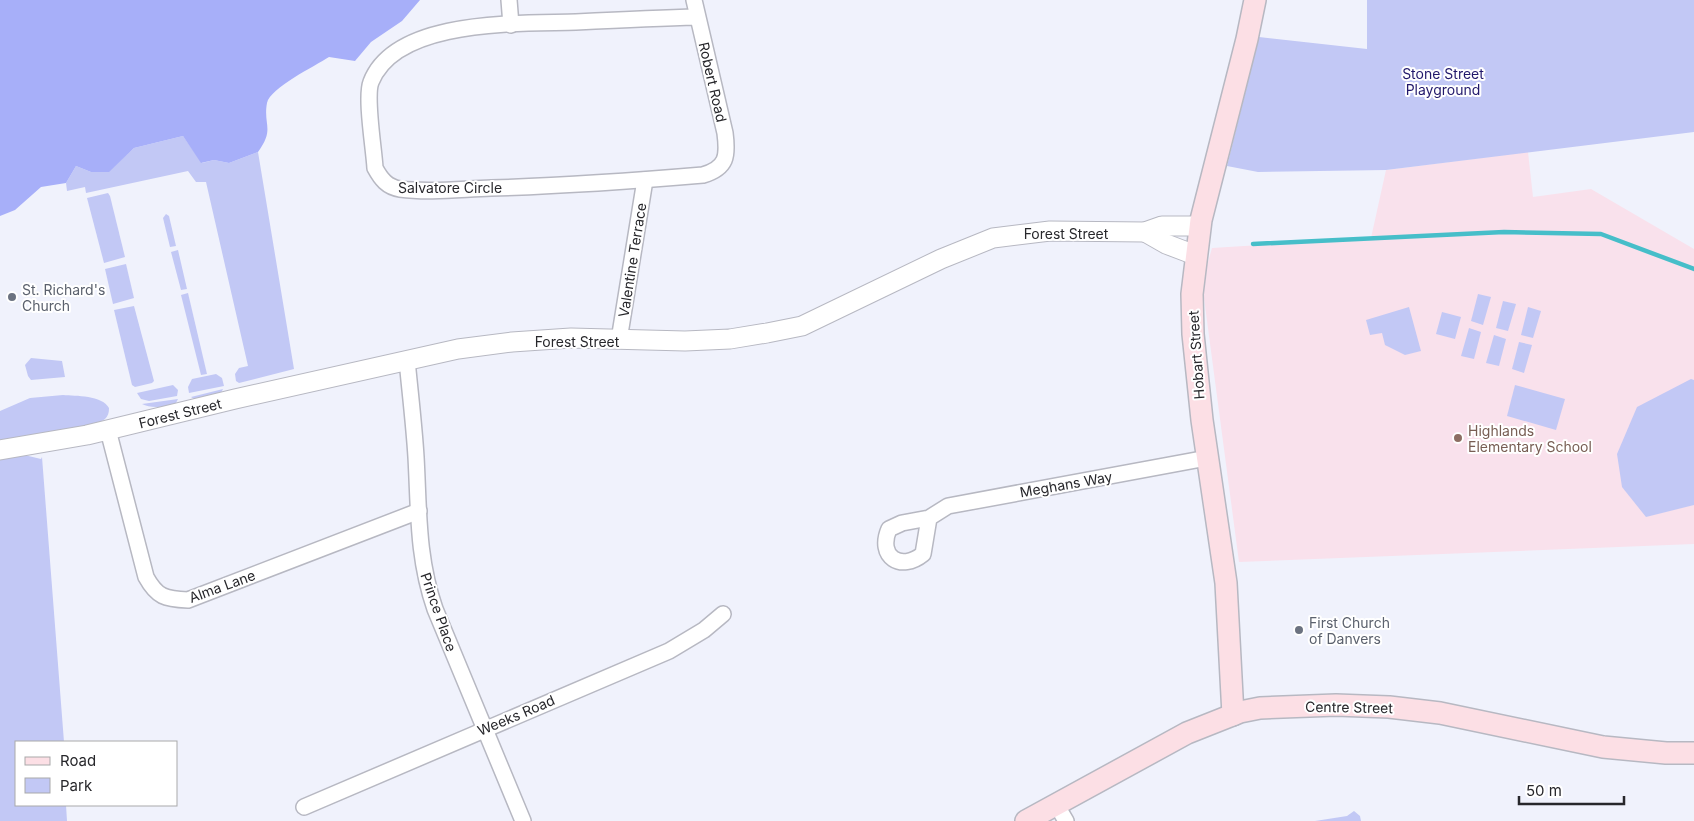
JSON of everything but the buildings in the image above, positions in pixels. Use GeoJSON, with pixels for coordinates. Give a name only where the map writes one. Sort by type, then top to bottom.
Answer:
{"type":"FeatureCollection","features":[{"type":"Feature","properties":{"kind":"main road","name":"Hobart Street"},"geometry":{"type":"LineString","coordinates":[[1233,715],[1226,583],[1207,458],[1193,334],[1192,294],[1195,255],[1200,226],[1249,34],[1255,0]]}},
{"type":"Feature","properties":{"kind":"main road","name":"Centre Street"},"geometry":{"type":"LineString","coordinates":[[1026,821],[1061,813],[1187,733],[1233,715],[1260,708],[1336,705],[1388,707],[1440,713],[1603,747],[1666,753],[1694,753]]}},
{"type":"Feature","properties":{"kind":"street"},"geometry":{"type":"LineString","coordinates":[[509,0],[511,25]]}},
{"type":"Feature","properties":{"kind":"street","name":"Robert Road"},"geometry":{"type":"LineString","coordinates":[[694,0],[726,133],[727,149],[722,163]]}},
{"type":"Feature","properties":{"kind":"street","name":"Salvatore Circle"},"geometry":{"type":"LineString","coordinates":[[697,17],[482,27],[436,35],[392,53],[379,68],[370,83],[375,168],[381,179],[389,186],[399,189],[434,190],[598,185],[703,175],[715,171],[722,163]]}},
{"type":"Feature","properties":{"kind":"street","name":"Valentine Terrace"},"geometry":{"type":"LineString","coordinates":[[619,340],[644,180]]}},
{"type":"Feature","properties":{"kind":"street","name":"Forest Street"},"geometry":{"type":"LineString","coordinates":[[0,450],[53,442],[108,430],[458,349],[512,342],[571,338],[685,341],[730,339],[802,326],[941,259],[993,238],[1050,232],[1145,232],[1162,226],[1200,226]]}},
{"type":"Feature","properties":{"kind":"street","name":"Forest Street"},"geometry":{"type":"LineString","coordinates":[[1145,232],[1166,244],[1195,255]]}},
{"type":"Feature","properties":{"kind":"street","name":"Prince Place"},"geometry":{"type":"LineString","coordinates":[[408,360],[420,542],[425,580],[435,609],[523,821]]}},
{"type":"Feature","properties":{"kind":"street","name":"Alma Lane"},"geometry":{"type":"LineString","coordinates":[[108,430],[146,577],[153,590],[162,596],[188,600],[419,511]]}},
{"type":"Feature","properties":{"kind":"street","name":"Meghans Way"},"geometry":{"type":"LineString","coordinates":[[928,518],[948,506],[1207,458]]}},
{"type":"Feature","properties":{"kind":"street","name":"Weeks Road"},"geometry":{"type":"LineString","coordinates":[[304,807],[669,651],[704,630],[723,614]]}},
{"type":"Feature","properties":{"kind":"shaded area"},"geometry":{"type":"Polygon","coordinates":[[[0,0],[420,0],[402,21],[371,42],[355,61],[329,57],[284,84],[276,91],[267,103],[266,138],[258,152],[229,163],[214,160],[201,163],[183,136],[134,148],[109,172],[91,172],[76,166],[66,183],[41,187],[15,210],[0,216],[0,0]]]}},
{"type":"Feature","properties":{"kind":"shaded area","name":"Highlands Elementary School"},"geometry":{"type":"Polygon","coordinates":[[[1528,152],[1533,197],[1591,189],[1694,249],[1694,544],[1239,562],[1202,283],[1212,248],[1371,238],[1386,170],[1528,152]]]}},
{"type":"Feature","properties":{"kind":"green space","name":"Stone Street Playground"},"geometry":{"type":"Polygon","coordinates":[[[1367,0],[1694,0],[1694,132],[1386,170],[1258,172],[1227,166],[1259,37],[1367,49],[1367,0]]]}},
{"type":"Feature","properties":{"kind":"green space"},"geometry":{"type":"Polygon","coordinates":[[[183,136],[202,163],[214,160],[229,163],[258,152],[294,369],[239,383],[236,381],[235,374],[239,368],[248,366],[206,182],[196,182],[188,171],[86,193],[85,187],[67,191],[66,183],[76,166],[91,172],[108,172],[134,148],[183,136]]]}},
{"type":"Feature","properties":{"kind":"green space"},"geometry":{"type":"Polygon","coordinates":[[[108,193],[125,257],[104,263],[87,198],[108,193]]]}},
{"type":"Feature","properties":{"kind":"green space"},"geometry":{"type":"Polygon","coordinates":[[[166,214],[169,216],[176,246],[170,247],[163,218],[166,214]]]}},
{"type":"Feature","properties":{"kind":"green space"},"geometry":{"type":"Polygon","coordinates":[[[178,250],[187,289],[181,290],[171,252],[178,250]]]}},
{"type":"Feature","properties":{"kind":"green space"},"geometry":{"type":"Polygon","coordinates":[[[126,264],[134,298],[113,304],[105,269],[126,264]]]}},
{"type":"Feature","properties":{"kind":"green space"},"geometry":{"type":"Polygon","coordinates":[[[188,293],[207,374],[201,375],[181,295],[188,293]]]}},
{"type":"Feature","properties":{"kind":"green space"},"geometry":{"type":"Polygon","coordinates":[[[1478,294],[1491,297],[1483,325],[1471,321],[1478,294]]]}},
{"type":"Feature","properties":{"kind":"green space"},"geometry":{"type":"Polygon","coordinates":[[[1503,301],[1516,304],[1508,331],[1496,328],[1503,301]]]}},
{"type":"Feature","properties":{"kind":"green space"},"geometry":{"type":"Polygon","coordinates":[[[134,306],[154,381],[135,387],[132,385],[114,310],[134,306]]]}},
{"type":"Feature","properties":{"kind":"green space"},"geometry":{"type":"Polygon","coordinates":[[[1409,307],[1421,351],[1405,355],[1385,345],[1382,333],[1370,335],[1366,320],[1409,307]]]}},
{"type":"Feature","properties":{"kind":"green space"},"geometry":{"type":"Polygon","coordinates":[[[1528,307],[1541,311],[1533,338],[1521,335],[1528,307]]]}},
{"type":"Feature","properties":{"kind":"green space"},"geometry":{"type":"Polygon","coordinates":[[[1442,312],[1461,317],[1455,339],[1436,334],[1442,312]]]}},
{"type":"Feature","properties":{"kind":"green space"},"geometry":{"type":"Polygon","coordinates":[[[1469,328],[1481,332],[1474,359],[1461,356],[1469,328]]]}},
{"type":"Feature","properties":{"kind":"green space"},"geometry":{"type":"Polygon","coordinates":[[[1494,335],[1506,339],[1499,366],[1486,363],[1494,335]]]}},
{"type":"Feature","properties":{"kind":"green space"},"geometry":{"type":"Polygon","coordinates":[[[1519,342],[1532,345],[1524,373],[1512,369],[1519,342]]]}},
{"type":"Feature","properties":{"kind":"green space"},"geometry":{"type":"Polygon","coordinates":[[[31,358],[62,361],[65,377],[31,380],[25,365],[31,358]]]}},
{"type":"Feature","properties":{"kind":"green space"},"geometry":{"type":"Polygon","coordinates":[[[216,374],[222,378],[224,386],[189,393],[188,387],[192,379],[216,374]]]}},
{"type":"Feature","properties":{"kind":"green space"},"geometry":{"type":"Polygon","coordinates":[[[1691,379],[1694,380],[1694,505],[1646,517],[1622,487],[1617,454],[1637,407],[1691,379]]]}},
{"type":"Feature","properties":{"kind":"green space"},"geometry":{"type":"Polygon","coordinates":[[[173,385],[178,390],[177,396],[149,401],[141,399],[137,393],[173,385]]]}},
{"type":"Feature","properties":{"kind":"green space"},"geometry":{"type":"Polygon","coordinates":[[[1515,385],[1565,399],[1556,430],[1507,416],[1515,385]]]}},
{"type":"Feature","properties":{"kind":"green space"},"geometry":{"type":"Polygon","coordinates":[[[223,389],[221,393],[194,399],[191,397],[223,389]]]}},
{"type":"Feature","properties":{"kind":"green space"},"geometry":{"type":"Polygon","coordinates":[[[63,395],[95,398],[106,404],[109,408],[108,416],[97,423],[85,427],[0,440],[0,411],[30,398],[63,395]]]}},
{"type":"Feature","properties":{"kind":"green space"},"geometry":{"type":"Polygon","coordinates":[[[178,399],[176,403],[168,406],[150,407],[142,404],[178,399]]]}},
{"type":"Feature","properties":{"kind":"green space"},"geometry":{"type":"Polygon","coordinates":[[[16,453],[41,459],[42,457],[64,741],[15,741],[15,806],[66,806],[67,821],[0,821],[0,456],[16,453]]]}},
{"type":"Feature","properties":{"kind":"green space"},"geometry":{"type":"Polygon","coordinates":[[[1354,811],[1360,816],[1361,821],[1315,821],[1347,816],[1354,811]]]}},
{"type":"Feature","properties":{"kind":"waterway"},"geometry":{"type":"LineString","coordinates":[[1253,244],[1504,232],[1601,234],[1694,269]]}},
{"type":"Feature","properties":{"kind":"place","name":"St. Richard's Church"},"geometry":{"type":"Point","coordinates":[12,297]}},
{"type":"Feature","properties":{"kind":"place","name":"Highlands Elementary School"},"geometry":{"type":"Point","coordinates":[1458,438]}},
{"type":"Feature","properties":{"kind":"place","name":"First Church of Danvers"},"geometry":{"type":"Point","coordinates":[1299,630]}}]}
